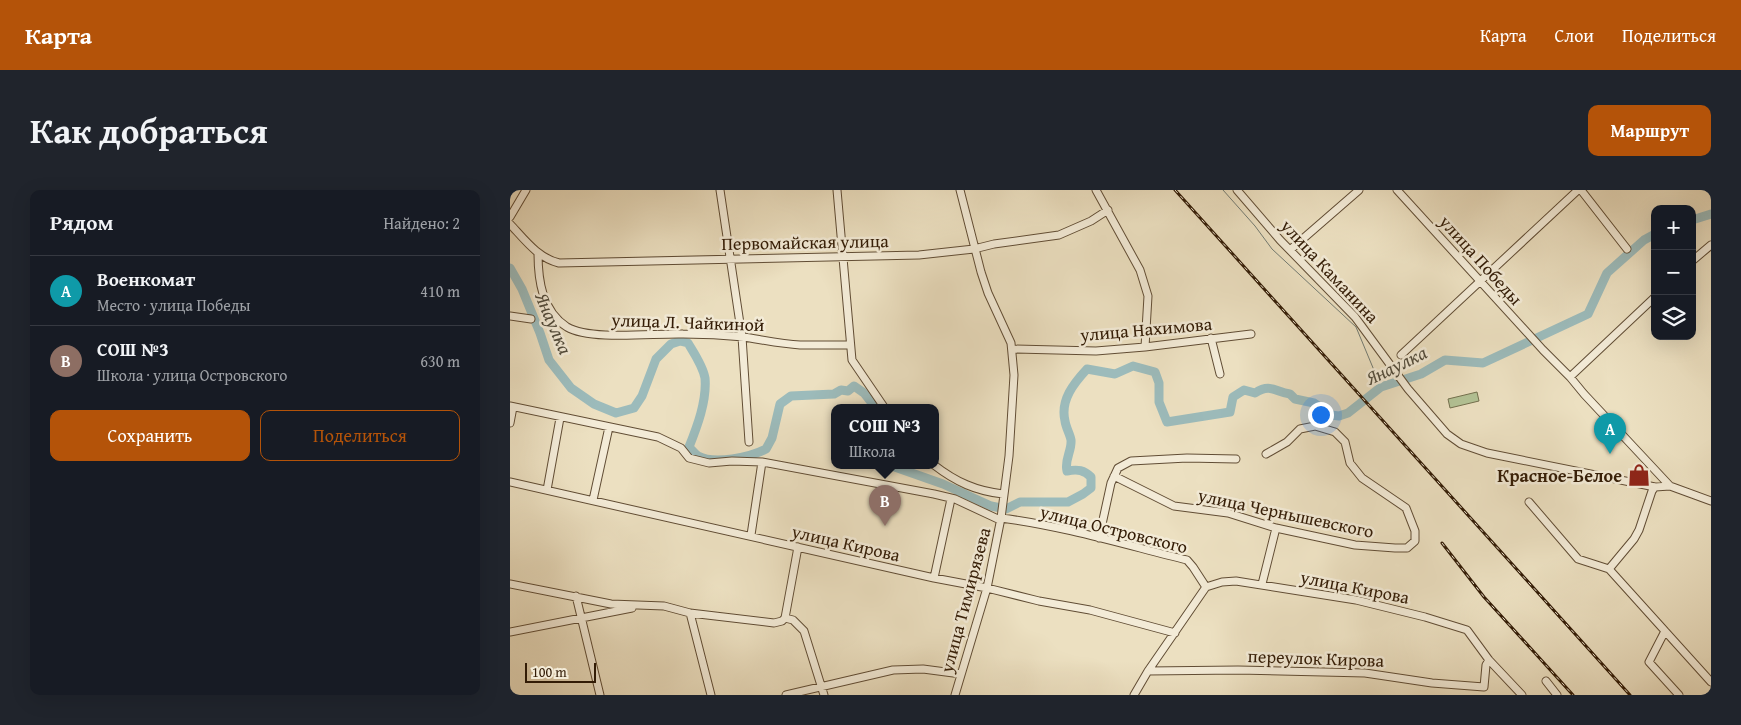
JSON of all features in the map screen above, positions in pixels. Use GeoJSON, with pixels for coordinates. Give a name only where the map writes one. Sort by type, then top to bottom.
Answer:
{"type":"FeatureCollection","features":[{"type":"Feature","properties":{"kind":"street"},"geometry":{"type":"LineString","coordinates":[[510,218],[526,190]]}},
{"type":"Feature","properties":{"kind":"street"},"geometry":{"type":"LineString","coordinates":[[720,190],[742,337],[749,442]]}},
{"type":"Feature","properties":{"kind":"street"},"geometry":{"type":"LineString","coordinates":[[837,190],[852,360],[882,404]]}},
{"type":"Feature","properties":{"kind":"street"},"geometry":{"type":"LineString","coordinates":[[939,468],[979,491],[1003,497],[1009,456],[1012,411],[1014,375],[1012,349],[988,293],[974,249],[960,190]]}},
{"type":"Feature","properties":{"kind":"street"},"geometry":{"type":"LineString","coordinates":[[1096,190],[1140,270],[1148,296],[1144,347]]}},
{"type":"Feature","properties":{"kind":"street","name":"улица Каманина"},"geometry":{"type":"LineString","coordinates":[[1236,190],[1290,250],[1355,317],[1408,389],[1447,434],[1466,446],[1487,453],[1655,487],[1670,486]]}},
{"type":"Feature","properties":{"kind":"street"},"geometry":{"type":"LineString","coordinates":[[1290,250],[1359,190]]}},
{"type":"Feature","properties":{"kind":"street","name":"улица Победы"},"geometry":{"type":"LineString","coordinates":[[1397,190],[1522,328],[1570,377]]}},
{"type":"Feature","properties":{"kind":"street"},"geometry":{"type":"LineString","coordinates":[[1401,355],[1580,190],[1627,249]]}},
{"type":"Feature","properties":{"kind":"street","name":"Первомайская улица"},"geometry":{"type":"LineString","coordinates":[[510,224],[538,253],[549,260],[559,263],[844,257],[919,255],[974,249],[994,244],[1059,235],[1091,221],[1108,210]]}},
{"type":"Feature","properties":{"kind":"street"},"geometry":{"type":"LineString","coordinates":[[1696,259],[1711,246]]}},
{"type":"Feature","properties":{"kind":"street","name":"улица Л. Чайкиной"},"geometry":{"type":"LineString","coordinates":[[538,253],[538,275],[543,297],[556,318],[582,333],[644,336],[682,334],[742,337],[799,345],[850,345]]}},
{"type":"Feature","properties":{"kind":"street"},"geometry":{"type":"LineString","coordinates":[[1651,301],[1570,377],[1670,486],[1711,501]]}},
{"type":"Feature","properties":{"kind":"street"},"geometry":{"type":"LineString","coordinates":[[510,316],[531,319]]}},
{"type":"Feature","properties":{"kind":"street","name":"улица Нахимова"},"geometry":{"type":"LineString","coordinates":[[1012,349],[1096,351],[1252,334]]}},
{"type":"Feature","properties":{"kind":"street"},"geometry":{"type":"LineString","coordinates":[[1211,338],[1220,374]]}},
{"type":"Feature","properties":{"kind":"street"},"geometry":{"type":"LineString","coordinates":[[510,423],[512,406]]}},
{"type":"Feature","properties":{"kind":"street","name":"улица Островского"},"geometry":{"type":"LineString","coordinates":[[512,406],[560,418],[658,437],[681,448],[689,458],[709,463],[762,462],[934,494],[1001,517],[1187,560],[1199,574],[1206,588]]}},
{"type":"Feature","properties":{"kind":"street"},"geometry":{"type":"LineString","coordinates":[[546,490],[560,418]]}},
{"type":"Feature","properties":{"kind":"street","name":"улица Чернышевского"},"geometry":{"type":"LineString","coordinates":[[1114,476],[1174,506],[1228,514],[1276,528],[1355,545],[1407,548],[1415,540],[1415,531],[1406,508],[1362,478],[1350,463],[1345,442],[1335,432],[1315,426],[1300,429],[1287,442],[1266,454]]}},
{"type":"Feature","properties":{"kind":"street"},"geometry":{"type":"LineString","coordinates":[[593,500],[609,428]]}},
{"type":"Feature","properties":{"kind":"street"},"geometry":{"type":"LineString","coordinates":[[1098,538],[1111,483],[1118,468],[1131,461],[1187,458],[1236,459]]}},
{"type":"Feature","properties":{"kind":"street"},"geometry":{"type":"LineString","coordinates":[[751,536],[762,462]]}},
{"type":"Feature","properties":{"kind":"street","name":"улица Кирова"},"geometry":{"type":"LineString","coordinates":[[510,482],[934,578],[1090,610],[1175,633]]}},
{"type":"Feature","properties":{"kind":"street"},"geometry":{"type":"LineString","coordinates":[[1610,569],[1636,535],[1655,487]]}},
{"type":"Feature","properties":{"kind":"street","name":"улица Тимирязева"},"geometry":{"type":"LineString","coordinates":[[955,695],[987,588],[1003,497]]}},
{"type":"Feature","properties":{"kind":"street"},"geometry":{"type":"LineString","coordinates":[[934,578],[951,499]]}},
{"type":"Feature","properties":{"kind":"street"},"geometry":{"type":"LineString","coordinates":[[1529,502],[1578,558],[1610,569],[1711,682]]}},
{"type":"Feature","properties":{"kind":"street"},"geometry":{"type":"LineString","coordinates":[[1262,584],[1276,528]]}},
{"type":"Feature","properties":{"kind":"street"},"geometry":{"type":"LineString","coordinates":[[510,584],[611,604],[664,606],[690,613],[774,623],[785,618],[798,547]]}},
{"type":"Feature","properties":{"kind":"street","name":"улица Кирова"},"geometry":{"type":"LineString","coordinates":[[1206,588],[1222,582],[1236,581],[1262,584],[1356,600],[1450,624],[1467,630],[1488,660],[1522,695]]}},
{"type":"Feature","properties":{"kind":"street"},"geometry":{"type":"LineString","coordinates":[[1134,695],[1206,588]]}},
{"type":"Feature","properties":{"kind":"street"},"geometry":{"type":"LineString","coordinates":[[576,596],[600,695]]}},
{"type":"Feature","properties":{"kind":"street"},"geometry":{"type":"LineString","coordinates":[[510,632],[646,605]]}},
{"type":"Feature","properties":{"kind":"street"},"geometry":{"type":"LineString","coordinates":[[690,613],[711,695]]}},
{"type":"Feature","properties":{"kind":"street"},"geometry":{"type":"LineString","coordinates":[[785,618],[793,620],[804,631],[824,695]]}},
{"type":"Feature","properties":{"kind":"street"},"geometry":{"type":"LineString","coordinates":[[1665,631],[1649,662],[1679,695]]}},
{"type":"Feature","properties":{"kind":"street","name":"переулок Кирова"},"geometry":{"type":"LineString","coordinates":[[1148,672],[1238,670],[1365,673],[1432,683],[1484,687],[1488,660]]}},
{"type":"Feature","properties":{"kind":"street"},"geometry":{"type":"LineString","coordinates":[[786,695],[892,670],[923,669],[961,674]]}},
{"type":"Feature","properties":{"kind":"street"},"geometry":{"type":"LineString","coordinates":[[1546,681],[1557,695]]}},
{"type":"Feature","properties":{"kind":"green space"},"geometry":{"type":"Polygon","coordinates":[[[1477,392],[1479,401],[1450,408],[1448,399],[1477,392]]]}},
{"type":"Feature","properties":{"kind":"waterway"},"geometry":{"type":"LineString","coordinates":[[1223,190],[1255,226],[1272,249],[1356,327],[1381,387]]}},
{"type":"Feature","properties":{"kind":"waterway","name":"Янаулка"},"geometry":{"type":"LineString","coordinates":[[1696,219],[1711,214]]}},
{"type":"Feature","properties":{"kind":"waterway","name":"Янаулка"},"geometry":{"type":"LineString","coordinates":[[900,469],[943,484],[991,506],[1006,509],[1020,502],[1068,502],[1091,488],[1091,477],[1086,473],[1078,470],[1067,471],[1066,463],[1071,440],[1064,413],[1064,406],[1069,392],[1087,369],[1115,374],[1133,366],[1155,372],[1159,383],[1159,402],[1167,422],[1230,412],[1233,397],[1244,390],[1255,393],[1269,388],[1290,394],[1295,399],[1314,403],[1331,415],[1339,416],[1348,413],[1381,387],[1421,374],[1445,360],[1483,363],[1588,314],[1607,273],[1644,240],[1651,236]]}},
{"type":"Feature","properties":{"kind":"waterway","name":"Янаулка"},"geometry":{"type":"LineString","coordinates":[[510,268],[522,289],[549,360],[571,388],[594,404],[616,413],[634,408],[642,396],[656,359],[671,344],[680,341],[688,343],[700,364],[705,378],[703,405],[689,447],[698,456],[705,459],[732,459],[751,455],[766,449],[772,438],[780,404],[791,396],[834,394],[841,390],[848,391],[854,386],[864,393],[873,404]]}},
{"type":"Feature","properties":{"kind":"railway"},"geometry":{"type":"LineString","coordinates":[[1175,190],[1630,695]]}},
{"type":"Feature","properties":{"kind":"railway"},"geometry":{"type":"LineString","coordinates":[[1442,543],[1484,597],[1573,695]]}},
{"type":"Feature","properties":{"kind":"place","name":"Военкомат"},"geometry":{"type":"Point","coordinates":[1610,454]}},
{"type":"Feature","properties":{"kind":"place","name":"Красное-Белое"},"geometry":{"type":"Point","coordinates":[1639,475]}},
{"type":"Feature","properties":{"kind":"place","name":"СОШ №3"},"geometry":{"type":"Point","coordinates":[885,526]}}]}
